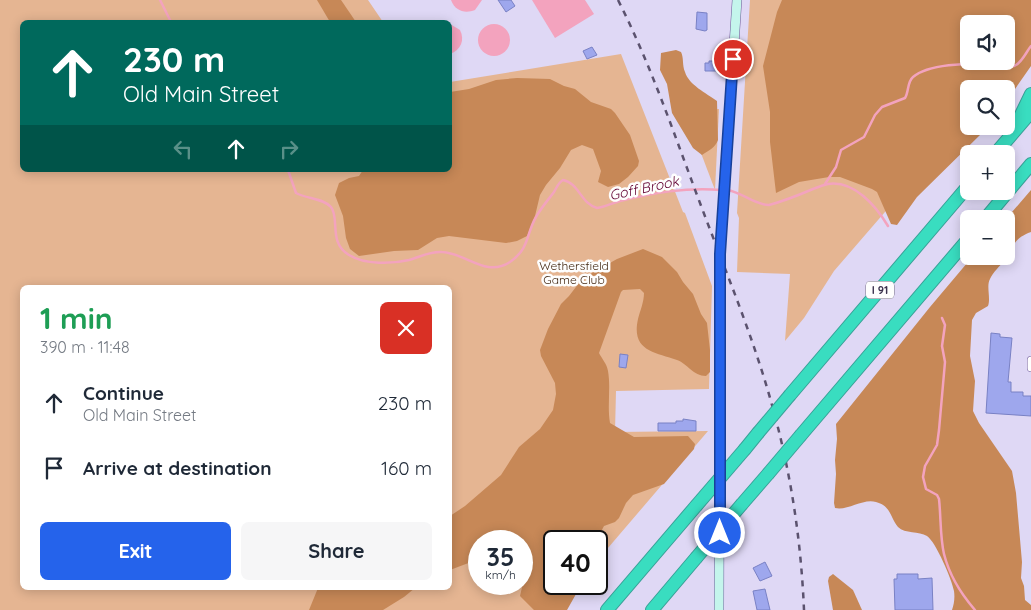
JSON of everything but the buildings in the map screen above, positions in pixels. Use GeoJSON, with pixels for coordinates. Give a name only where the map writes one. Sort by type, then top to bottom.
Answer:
{"type":"FeatureCollection","features":[{"type":"Feature","properties":{"kind":"highway"},"geometry":{"type":"LineString","coordinates":[[1015,129],[1031,94]]}},
{"type":"Feature","properties":{"kind":"highway"},"geometry":{"type":"LineString","coordinates":[[1015,130],[1031,112]]}},
{"type":"Feature","properties":{"kind":"highway"},"geometry":{"type":"LineString","coordinates":[[1002,145],[1011,135]]}},
{"type":"Feature","properties":{"kind":"highway"},"geometry":{"type":"LineString","coordinates":[[993,210],[1031,164]]}},
{"type":"Feature","properties":{"kind":"highway","name":"I 91"},"geometry":{"type":"LineString","coordinates":[[607,610],[960,196]]}},
{"type":"Feature","properties":{"kind":"highway","name":"I 91"},"geometry":{"type":"LineString","coordinates":[[652,610],[960,248]]}},
{"type":"Feature","properties":{"kind":"street"},"geometry":{"type":"LineString","coordinates":[[719,610],[720,256],[737,0]]}},
{"type":"Feature","properties":{"kind":"street"},"geometry":{"type":"LineString","coordinates":[[1031,360],[1031,368]]}},
{"type":"Feature","properties":{"kind":"green space","name":"Wethersfield Game Club"},"geometry":{"type":"Polygon","coordinates":[[[0,0],[368,0],[382,20],[20,20],[20,172],[452,172],[452,82],[621,54],[685,213],[712,286],[709,389],[616,391],[615,432],[708,431],[608,548],[608,530],[543,530],[543,595],[555,595],[556,610],[0,610],[0,0]]]}},
{"type":"Feature","properties":{"kind":"green space"},"geometry":{"type":"Polygon","coordinates":[[[750,0],[1031,0],[1015,41],[1015,15],[960,15],[960,70],[1004,70],[1003,72],[987,80],[960,80],[960,102],[891,205],[834,271],[804,318],[785,341],[790,274],[737,272],[739,218],[737,213],[750,0]]]}},
{"type":"Feature","properties":{"kind":"green space"},"geometry":{"type":"Polygon","coordinates":[[[719,109],[715,190],[685,111],[719,109]]]}},
{"type":"Feature","properties":{"kind":"shaded area"},"geometry":{"type":"Polygon","coordinates":[[[317,0],[341,0],[355,20],[329,20],[317,0]]]}},
{"type":"Feature","properties":{"kind":"shaded area"},"geometry":{"type":"Polygon","coordinates":[[[451,0],[482,0],[475,10],[468,12],[461,11],[455,7],[451,0]]]}},
{"type":"Feature","properties":{"kind":"shaded area"},"geometry":{"type":"Polygon","coordinates":[[[532,0],[585,0],[594,14],[555,38],[532,0]]]}},
{"type":"Feature","properties":{"kind":"shaded area"},"geometry":{"type":"Polygon","coordinates":[[[782,0],[1031,0],[1031,66],[1015,89],[1015,80],[960,80],[960,135],[980,135],[970,145],[960,145],[960,155],[917,197],[897,225],[891,224],[877,192],[840,177],[799,182],[776,193],[770,142],[770,112],[763,66],[782,0]]]}},
{"type":"Feature","properties":{"kind":"shaded area"},"geometry":{"type":"Polygon","coordinates":[[[494,24],[505,29],[510,40],[505,51],[494,56],[483,51],[478,40],[483,29],[494,24]]]}},
{"type":"Feature","properties":{"kind":"shaded area"},"geometry":{"type":"Polygon","coordinates":[[[452,25],[460,30],[462,37],[461,44],[452,53],[452,25]]]}},
{"type":"Feature","properties":{"kind":"shaded area"},"geometry":{"type":"Polygon","coordinates":[[[676,50],[681,52],[684,69],[690,81],[717,101],[718,140],[713,147],[702,155],[693,148],[672,113],[667,84],[660,70],[661,53],[676,50]]]}},
{"type":"Feature","properties":{"kind":"shaded area"},"geometry":{"type":"Polygon","coordinates":[[[517,78],[550,79],[575,89],[591,102],[611,109],[630,135],[639,161],[638,166],[619,184],[608,187],[598,182],[601,171],[593,149],[582,145],[571,150],[540,195],[535,216],[527,236],[517,241],[506,243],[449,236],[437,238],[418,250],[359,256],[350,249],[346,238],[343,216],[335,195],[339,183],[359,176],[362,172],[452,172],[452,92],[469,89],[496,80],[517,78]]]}},
{"type":"Feature","properties":{"kind":"shaded area"},"geometry":{"type":"Polygon","coordinates":[[[1031,190],[1031,232],[1020,237],[1015,243],[1015,210],[1031,190]]]}},
{"type":"Feature","properties":{"kind":"shaded area"},"geometry":{"type":"Polygon","coordinates":[[[643,249],[662,257],[677,272],[693,294],[707,323],[710,372],[706,376],[698,374],[681,362],[653,352],[641,344],[637,330],[644,293],[640,289],[623,290],[621,292],[599,353],[608,371],[610,423],[634,437],[688,436],[695,444],[694,449],[664,484],[633,495],[626,503],[619,518],[615,522],[604,526],[602,530],[543,530],[543,595],[575,595],[567,610],[534,610],[520,596],[533,595],[533,530],[468,530],[468,563],[452,569],[452,515],[501,475],[519,447],[540,429],[553,410],[556,394],[555,383],[541,356],[540,350],[561,304],[579,283],[592,273],[617,259],[643,249]]]}},
{"type":"Feature","properties":{"kind":"shaded area"},"geometry":{"type":"Polygon","coordinates":[[[965,265],[1000,265],[988,285],[988,306],[976,313],[972,320],[970,356],[975,381],[973,411],[979,423],[1012,471],[1016,493],[1022,562],[1021,578],[1024,586],[1025,600],[1031,605],[1031,610],[952,610],[954,603],[953,586],[939,553],[927,536],[908,532],[898,527],[885,506],[876,502],[871,501],[845,508],[835,508],[836,424],[965,265]]]}},
{"type":"Feature","properties":{"kind":"shaded area"},"geometry":{"type":"Polygon","coordinates":[[[833,574],[853,590],[862,610],[833,610],[828,581],[829,577],[833,574]]]}},
{"type":"Feature","properties":{"kind":"shaded area"},"geometry":{"type":"Polygon","coordinates":[[[317,590],[413,590],[383,610],[309,610],[317,590]]]}},
{"type":"Feature","properties":{"kind":"waterway","name":"Goff Brook"},"geometry":{"type":"LineString","coordinates":[[160,0],[170,20]]}},
{"type":"Feature","properties":{"kind":"waterway"},"geometry":{"type":"LineString","coordinates":[[825,184],[836,167],[841,150],[864,137],[875,115],[882,107],[905,98],[913,77],[928,69],[949,65],[991,64],[1011,67],[1017,65],[1031,46]]}},
{"type":"Feature","properties":{"kind":"waterway","name":"Goff Brook"},"geometry":{"type":"LineString","coordinates":[[289,172],[296,193],[319,200],[331,207],[335,217],[336,237],[343,250],[363,261],[379,263],[409,260],[438,252],[451,253],[484,266],[501,266],[510,262],[521,251],[536,217],[563,180],[573,185],[587,202],[597,208],[632,198],[670,191],[695,189],[721,190]]}},
{"type":"Feature","properties":{"kind":"waterway","name":"Goff Brook"},"geometry":{"type":"LineString","coordinates":[[727,190],[758,203],[769,205],[822,185],[838,184],[847,186],[871,203],[888,226]]}},
{"type":"Feature","properties":{"kind":"waterway","name":"Goff Brook"},"geometry":{"type":"LineString","coordinates":[[942,318],[945,325],[942,346],[945,362],[939,430],[937,445],[925,466],[923,477],[926,489],[937,495],[939,499],[941,534],[946,562],[965,598],[975,610]]}},
{"type":"Feature","properties":{"kind":"railway"},"geometry":{"type":"LineString","coordinates":[[618,0],[662,100],[738,303],[764,379],[779,430],[790,481],[798,532],[804,610]]}},
{"type":"Feature","properties":{"kind":"route"},"geometry":{"type":"LineString","coordinates":[[720,533],[719,284],[733,59]]}}]}
